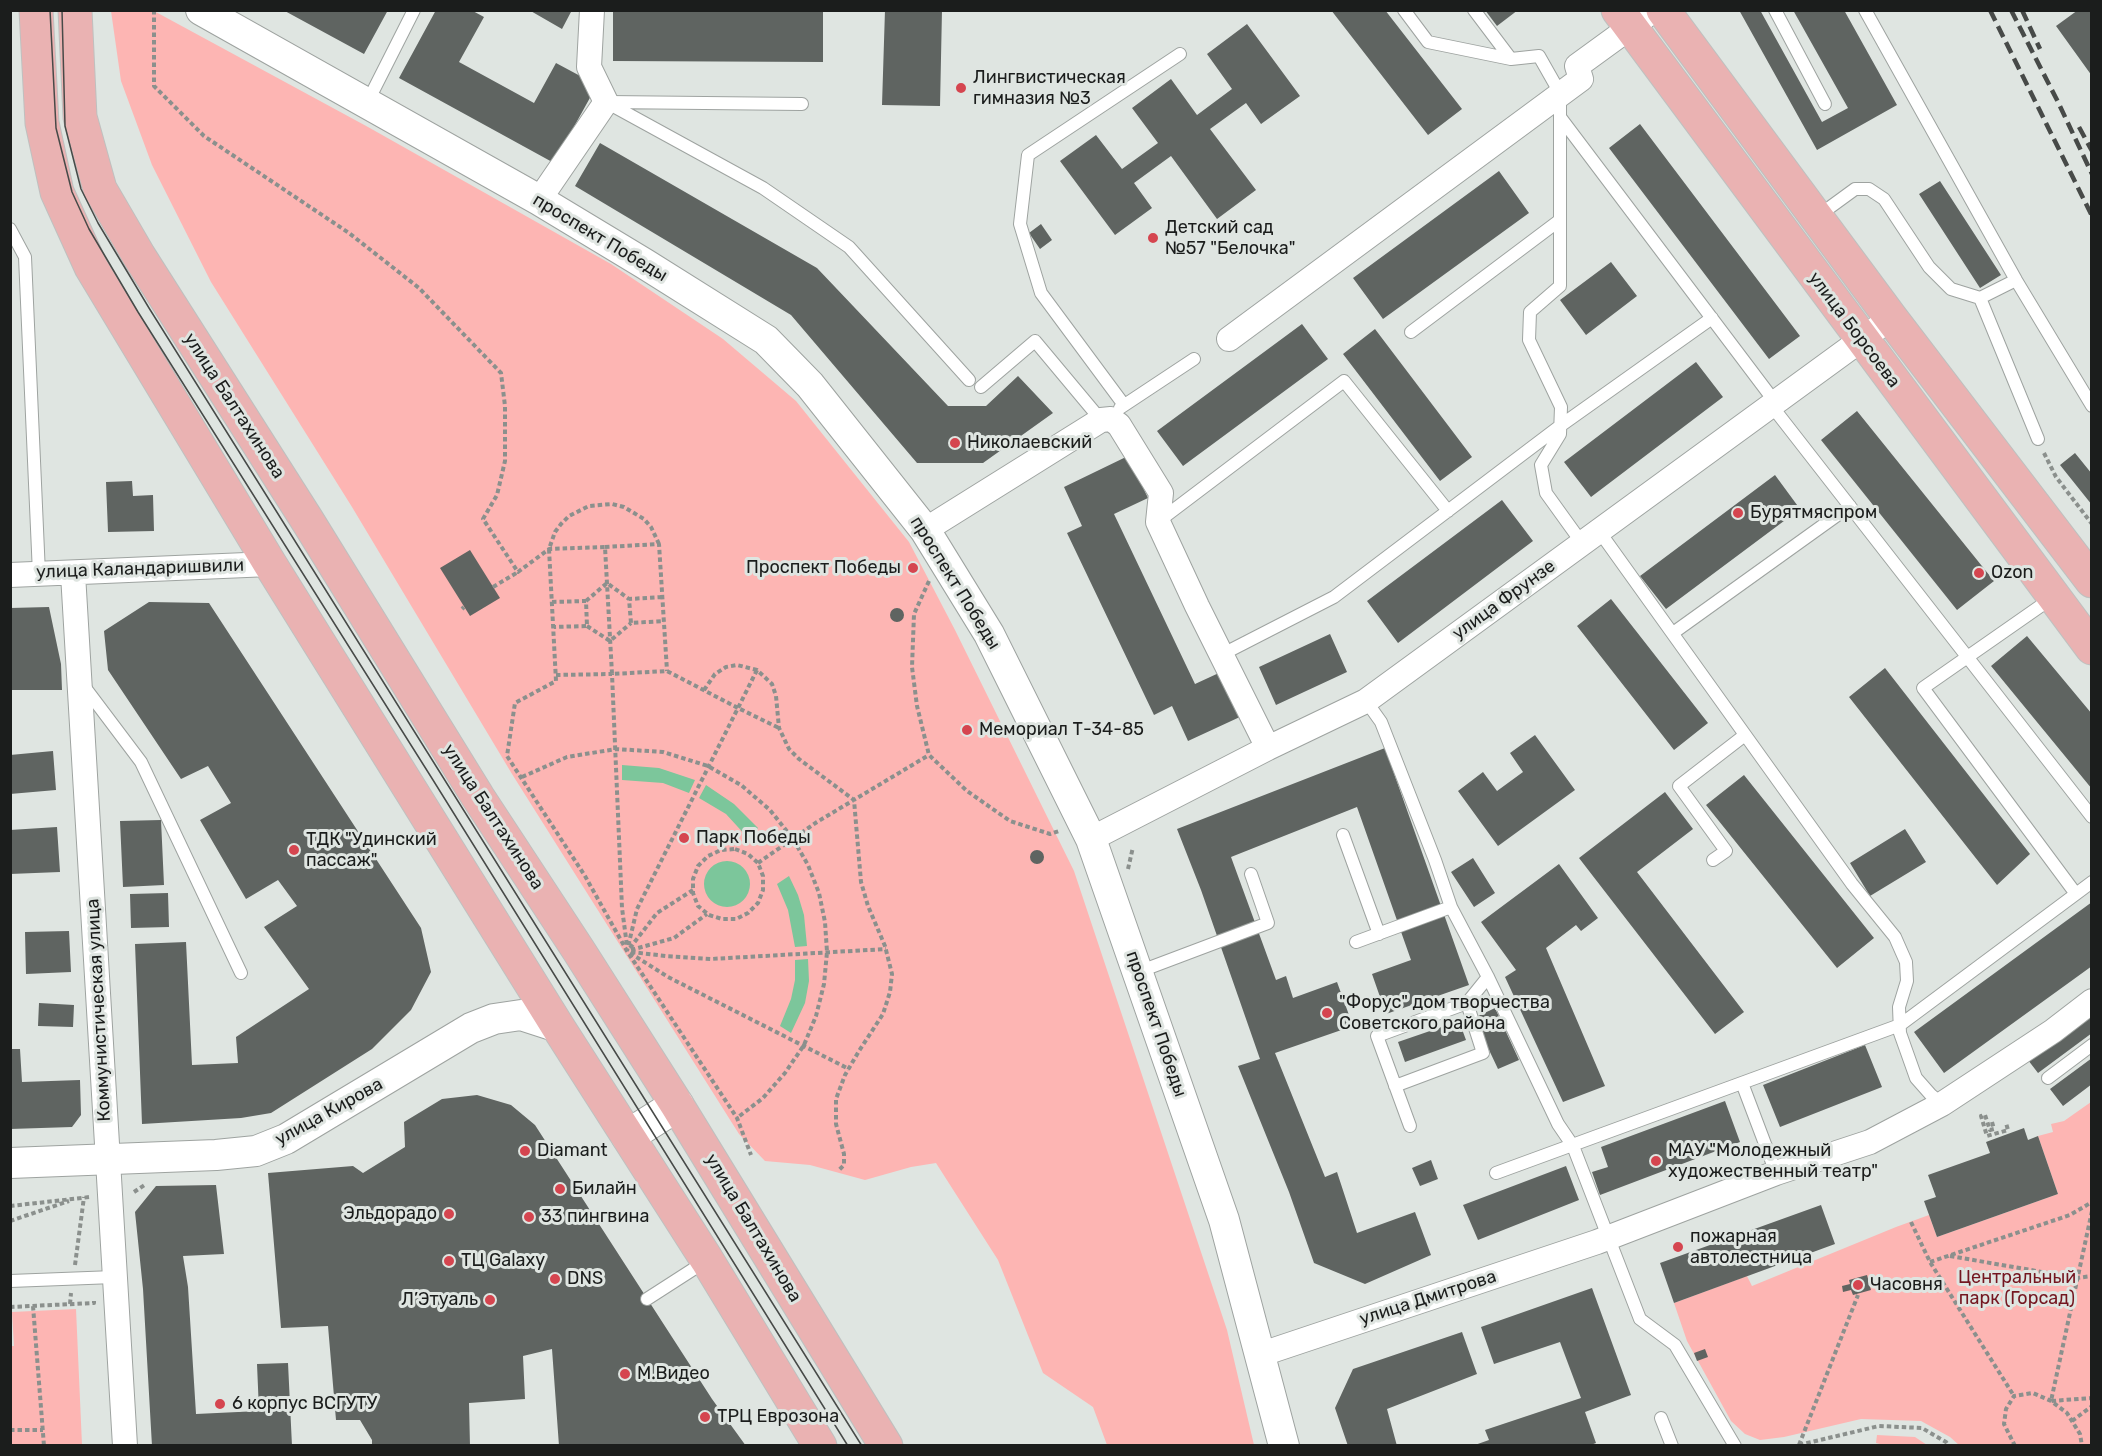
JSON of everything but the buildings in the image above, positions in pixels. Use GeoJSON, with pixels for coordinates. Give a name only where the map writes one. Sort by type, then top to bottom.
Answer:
{"type":"FeatureCollection","features":[{"type":"Feature","properties":{"kind":"main road"},"geometry":{"type":"LineString","coordinates":[[36,10],[42,123],[57,192],[91,267],[270,564],[558,1027],[707,1260],[820,1446]]}},
{"type":"Feature","properties":{"kind":"main road","name":"улица Балтахинова"},"geometry":{"type":"LineString","coordinates":[[75,10],[80,117],[100,189],[139,256],[307,520],[472,787],[677,1105],[886,1446]]}},
{"type":"Feature","properties":{"kind":"main road","name":"улица Борсоева"},"geometry":{"type":"LineString","coordinates":[[1664,10],[1891,318],[2091,581]]}},
{"type":"Feature","properties":{"kind":"main road","name":"улица Борсоева"},"geometry":{"type":"LineString","coordinates":[[1635,16],[1861,339],[2091,648]]}},
{"type":"Feature","properties":{"kind":"main road"},"geometry":{"type":"LineString","coordinates":[[628,1136],[677,1105]]}},
{"type":"Feature","properties":{"kind":"street","name":"проспект Победы"},"geometry":{"type":"LineString","coordinates":[[201,10],[538,200],[766,340],[810,385],[925,530],[988,634],[1091,839],[1224,1220],[1284,1446]]}},
{"type":"Feature","properties":{"kind":"street"},"geometry":{"type":"LineString","coordinates":[[538,200],[606,102],[590,67],[592,10]]}},
{"type":"Feature","properties":{"kind":"street"},"geometry":{"type":"LineString","coordinates":[[1229,339],[1560,105],[1581,80],[1577,66],[1635,16]]}},
{"type":"Feature","properties":{"kind":"street","name":"улица Фрунзе"},"geometry":{"type":"LineString","coordinates":[[1091,839],[1268,748],[1366,701],[1891,318]]}},
{"type":"Feature","properties":{"kind":"street"},"geometry":{"type":"LineString","coordinates":[[925,530],[1101,420],[1111,419],[1119,425],[1161,493],[1158,522],[1268,748]]}},
{"type":"Feature","properties":{"kind":"street","name":"улица Каландаришвили"},"geometry":{"type":"LineString","coordinates":[[10,575],[270,564]]}},
{"type":"Feature","properties":{"kind":"street","name":"Коммунистическая улица"},"geometry":{"type":"LineString","coordinates":[[73,574],[125,1446]]}},
{"type":"Feature","properties":{"kind":"street","name":"улица Дмитрова"},"geometry":{"type":"LineString","coordinates":[[1259,1355],[1603,1240],[1776,1173],[1870,1142],[1942,1104],[2053,1030],[2091,1001]]}},
{"type":"Feature","properties":{"kind":"street","name":"улица Кирова"},"geometry":{"type":"LineString","coordinates":[[10,1163],[216,1155],[256,1151],[286,1139],[471,1028],[494,1019],[521,1015],[558,1027]]}},
{"type":"Feature","properties":{"kind":"lane"},"geometry":{"type":"LineString","coordinates":[[367,104],[414,10]]}},
{"type":"Feature","properties":{"kind":"lane"},"geometry":{"type":"LineString","coordinates":[[1404,10],[1428,42],[1511,60],[1539,56],[1560,105],[1773,403],[2091,817]]}},
{"type":"Feature","properties":{"kind":"lane"},"geometry":{"type":"LineString","coordinates":[[1474,10],[1511,60]]}},
{"type":"Feature","properties":{"kind":"lane"},"geometry":{"type":"LineString","coordinates":[[1775,10],[1825,104]]}},
{"type":"Feature","properties":{"kind":"lane"},"geometry":{"type":"LineString","coordinates":[[1864,10],[2016,280],[2091,406]]}},
{"type":"Feature","properties":{"kind":"lane"},"geometry":{"type":"LineString","coordinates":[[1124,405],[1041,293],[1020,224],[1028,154],[1180,54]]}},
{"type":"Feature","properties":{"kind":"lane"},"geometry":{"type":"LineString","coordinates":[[606,102],[802,104]]}},
{"type":"Feature","properties":{"kind":"lane"},"geometry":{"type":"LineString","coordinates":[[606,102],[763,188],[849,247],[969,380]]}},
{"type":"Feature","properties":{"kind":"lane"},"geometry":{"type":"LineString","coordinates":[[1560,105],[1560,286],[1530,312],[1529,340],[1561,407],[1560,435],[1541,465],[1546,494],[1591,537],[1672,633],[1852,884],[1895,937],[1906,962],[1907,981],[1899,1007],[1900,1033],[1916,1078],[1942,1104]]}},
{"type":"Feature","properties":{"kind":"lane"},"geometry":{"type":"LineString","coordinates":[[1817,217],[1855,189],[1869,189],[1884,200],[1929,267],[1951,289],[1980,298],[2016,280]]}},
{"type":"Feature","properties":{"kind":"lane"},"geometry":{"type":"LineString","coordinates":[[1411,332],[1560,220]]}},
{"type":"Feature","properties":{"kind":"lane"},"geometry":{"type":"LineString","coordinates":[[10,229],[25,257],[39,574]]}},
{"type":"Feature","properties":{"kind":"lane"},"geometry":{"type":"LineString","coordinates":[[1980,298],[2038,439]]}},
{"type":"Feature","properties":{"kind":"lane"},"geometry":{"type":"LineString","coordinates":[[1221,655],[1334,597],[1560,426],[1712,318]]}},
{"type":"Feature","properties":{"kind":"lane"},"geometry":{"type":"LineString","coordinates":[[981,387],[1035,341],[1101,420],[1194,359]]}},
{"type":"Feature","properties":{"kind":"lane"},"geometry":{"type":"LineString","coordinates":[[1158,522],[1344,381],[1448,511]]}},
{"type":"Feature","properties":{"kind":"lane"},"geometry":{"type":"LineString","coordinates":[[1672,633],[1850,506]]}},
{"type":"Feature","properties":{"kind":"lane"},"geometry":{"type":"LineString","coordinates":[[2053,597],[1923,688],[2076,894]]}},
{"type":"Feature","properties":{"kind":"lane"},"geometry":{"type":"LineString","coordinates":[[80,682],[141,762],[241,973]]}},
{"type":"Feature","properties":{"kind":"lane"},"geometry":{"type":"LineString","coordinates":[[1366,701],[1381,722],[1451,907],[1488,977],[1558,1124],[1573,1146],[1603,1240],[1640,1319],[1675,1345],[1734,1445]]}},
{"type":"Feature","properties":{"kind":"lane"},"geometry":{"type":"LineString","coordinates":[[1713,860],[1726,851],[1679,786],[1745,735]]}},
{"type":"Feature","properties":{"kind":"lane"},"geometry":{"type":"LineString","coordinates":[[1343,835],[1379,934]]}},
{"type":"Feature","properties":{"kind":"lane"},"geometry":{"type":"LineString","coordinates":[[1138,972],[1268,923],[1251,874]]}},
{"type":"Feature","properties":{"kind":"lane"},"geometry":{"type":"LineString","coordinates":[[1497,1173],[1900,1025],[2091,882]]}},
{"type":"Feature","properties":{"kind":"lane"},"geometry":{"type":"LineString","coordinates":[[1356,942],[1451,907]]}},
{"type":"Feature","properties":{"kind":"lane"},"geometry":{"type":"LineString","coordinates":[[1410,1126],[1377,1036],[1467,1003],[1488,977]]}},
{"type":"Feature","properties":{"kind":"lane"},"geometry":{"type":"LineString","coordinates":[[1395,1086],[1483,1053],[1467,1003]]}},
{"type":"Feature","properties":{"kind":"lane"},"geometry":{"type":"LineString","coordinates":[[2048,1078],[2091,1045]]}},
{"type":"Feature","properties":{"kind":"lane"},"geometry":{"type":"LineString","coordinates":[[1742,1083],[1776,1173]]}},
{"type":"Feature","properties":{"kind":"lane"},"geometry":{"type":"LineString","coordinates":[[647,1299],[707,1260]]}},
{"type":"Feature","properties":{"kind":"lane"},"geometry":{"type":"LineString","coordinates":[[10,1281],[114,1277]]}},
{"type":"Feature","properties":{"kind":"lane"},"geometry":{"type":"LineString","coordinates":[[1661,1419],[1671,1446]]}},
{"type":"Feature","properties":{"kind":"path"},"geometry":{"type":"LineString","coordinates":[[154,10],[154,87],[204,136],[349,233],[419,288],[501,373],[505,406],[505,461],[497,495],[483,519],[518,572]]}},
{"type":"Feature","properties":{"kind":"path"},"geometry":{"type":"LineString","coordinates":[[2038,439],[2056,477],[2091,524]]}},
{"type":"Feature","properties":{"kind":"path"},"geometry":{"type":"LineString","coordinates":[[667,671],[658,544],[651,527],[635,512],[624,507],[599,504],[589,506],[569,516],[555,532],[549,549],[556,681],[515,703],[507,756],[585,876],[627,951],[737,1118],[751,1155]]}},
{"type":"Feature","properties":{"kind":"path"},"geometry":{"type":"LineString","coordinates":[[493,587],[549,549],[658,544]]}},
{"type":"Feature","properties":{"kind":"path"},"geometry":{"type":"LineString","coordinates":[[605,547],[622,908],[627,951]]}},
{"type":"Feature","properties":{"kind":"path"},"geometry":{"type":"LineString","coordinates":[[607,583],[629,599],[662,597]]}},
{"type":"Feature","properties":{"kind":"path"},"geometry":{"type":"LineString","coordinates":[[552,602],[586,601],[607,583]]}},
{"type":"Feature","properties":{"kind":"path"},"geometry":{"type":"LineString","coordinates":[[927,583],[914,614],[912,667],[917,706],[929,755],[968,790],[1010,821],[1050,834]]}},
{"type":"Feature","properties":{"kind":"path"},"geometry":{"type":"LineString","coordinates":[[629,599],[631,623]]}},
{"type":"Feature","properties":{"kind":"path"},"geometry":{"type":"LineString","coordinates":[[586,601],[587,626]]}},
{"type":"Feature","properties":{"kind":"path"},"geometry":{"type":"LineString","coordinates":[[610,641],[631,623],[664,621]]}},
{"type":"Feature","properties":{"kind":"path"},"geometry":{"type":"LineString","coordinates":[[554,627],[587,626],[610,641]]}},
{"type":"Feature","properties":{"kind":"path"},"geometry":{"type":"LineString","coordinates":[[704,690],[715,674],[737,665],[757,670],[765,675],[772,684],[776,696],[779,728],[789,749],[854,800],[861,882],[868,906],[886,949],[892,974],[891,992],[883,1014],[871,1030],[836,1099],[836,1124],[844,1154],[844,1164],[838,1171]]}},
{"type":"Feature","properties":{"kind":"path"},"geometry":{"type":"LineString","coordinates":[[627,951],[637,909],[757,670]]}},
{"type":"Feature","properties":{"kind":"path"},"geometry":{"type":"LineString","coordinates":[[556,675],[667,671],[779,728]]}},
{"type":"Feature","properties":{"kind":"path"},"geometry":{"type":"LineString","coordinates":[[521,777],[567,757],[616,749],[663,752],[708,766],[741,785],[770,810],[793,839],[808,865],[819,893],[825,922],[827,952],[822,995],[804,1045],[763,1098],[737,1118]]}},
{"type":"Feature","properties":{"kind":"path"},"geometry":{"type":"LineString","coordinates":[[758,863],[854,800],[929,755]]}},
{"type":"Feature","properties":{"kind":"path"},"geometry":{"type":"LineString","coordinates":[[1128,871],[1133,847]]}},
{"type":"Feature","properties":{"kind":"path"},"geometry":{"type":"LineString","coordinates":[[735,849],[748,854],[758,863],[763,876],[763,890],[758,903],[748,913],[735,919],[722,919],[707,914],[698,906],[693,890],[693,879],[698,866],[708,856],[721,850],[735,849]]}},
{"type":"Feature","properties":{"kind":"path"},"geometry":{"type":"LineString","coordinates":[[627,951],[657,913],[693,890]]}},
{"type":"Feature","properties":{"kind":"path"},"geometry":{"type":"LineString","coordinates":[[627,951],[674,938],[707,914]]}},
{"type":"Feature","properties":{"kind":"path"},"geometry":{"type":"LineString","coordinates":[[627,951],[666,957],[711,959],[886,949]]}},
{"type":"Feature","properties":{"kind":"path"},"geometry":{"type":"LineString","coordinates":[[627,951],[668,977],[849,1070]]}},
{"type":"Feature","properties":{"kind":"path"},"geometry":{"type":"LineString","coordinates":[[1992,1122],[1994,1129],[1990,1130],[1985,1115],[1981,1116],[1987,1136],[2008,1130],[2006,1123]]}},
{"type":"Feature","properties":{"kind":"path"},"geometry":{"type":"LineString","coordinates":[[10,1206],[92,1196]]}},
{"type":"Feature","properties":{"kind":"path"},"geometry":{"type":"LineString","coordinates":[[70,1305],[84,1197]]}},
{"type":"Feature","properties":{"kind":"path"},"geometry":{"type":"LineString","coordinates":[[10,1221],[78,1198]]}},
{"type":"Feature","properties":{"kind":"path"},"geometry":{"type":"LineString","coordinates":[[1930,1262],[2070,1215],[2091,1202]]}},
{"type":"Feature","properties":{"kind":"path"},"geometry":{"type":"LineString","coordinates":[[2050,1401],[2091,1211]]}},
{"type":"Feature","properties":{"kind":"path"},"geometry":{"type":"LineString","coordinates":[[1911,1222],[1930,1262],[2014,1396]]}},
{"type":"Feature","properties":{"kind":"path"},"geometry":{"type":"LineString","coordinates":[[1948,1256],[2077,1278],[2091,1276]]}},
{"type":"Feature","properties":{"kind":"path"},"geometry":{"type":"LineString","coordinates":[[1799,1445],[1858,1295]]}},
{"type":"Feature","properties":{"kind":"path"},"geometry":{"type":"LineString","coordinates":[[10,1307],[94,1304]]}},
{"type":"Feature","properties":{"kind":"path"},"geometry":{"type":"LineString","coordinates":[[33,1306],[44,1446]]}},
{"type":"Feature","properties":{"kind":"path"},"geometry":{"type":"LineString","coordinates":[[2015,1446],[2004,1424],[2006,1409],[2014,1396],[2033,1393],[2067,1413],[2080,1434],[2082,1446]]}},
{"type":"Feature","properties":{"kind":"path"},"geometry":{"type":"LineString","coordinates":[[2050,1401],[2091,1398]]}},
{"type":"Feature","properties":{"kind":"path"},"geometry":{"type":"LineString","coordinates":[[2072,1421],[2091,1406]]}},
{"type":"Feature","properties":{"kind":"path"},"geometry":{"type":"LineString","coordinates":[[1799,1445],[1879,1425],[1922,1428],[1949,1446]]}},
{"type":"Feature","properties":{"kind":"path"},"geometry":{"type":"LineString","coordinates":[[10,1430],[43,1430]]}},
{"type":"Feature","properties":{"kind":"green space"},"geometry":{"type":"Polygon","coordinates":[[[111,11],[154,11],[368,127],[611,264],[723,339],[796,401],[909,542],[1074,871],[1227,1330],[1254,1445],[1107,1445],[1093,1407],[1043,1373],[998,1260],[936,1163],[911,1167],[865,1180],[810,1165],[765,1161],[739,1134],[512,774],[352,507],[211,282],[152,165],[121,81],[111,11]]]}},
{"type":"Feature","properties":{"kind":"green space","name":"Центральный парк (Горсад)"},"geometry":{"type":"Polygon","coordinates":[[[2091,1102],[2091,1445],[1959,1445],[1950,1437],[1921,1421],[1861,1419],[1784,1437],[1760,1440],[1745,1434],[1731,1421],[1687,1341],[1674,1303],[1747,1276],[1752,1286],[1929,1215],[1937,1237],[2058,1194],[2038,1136],[2053,1132],[2051,1124],[2064,1121],[2091,1102]]]}},
{"type":"Feature","properties":{"kind":"green space"},"geometry":{"type":"Polygon","coordinates":[[[76,1309],[82,1445],[11,1445],[10,1346],[14,1346],[12,1312],[76,1309]]]}},
{"type":"Feature","properties":{"kind":"green space"},"geometry":{"type":"Polygon","coordinates":[[[1877,1435],[1915,1437],[1927,1445],[1884,1445],[1876,1443],[1877,1435]]]}},
{"type":"Feature","properties":{"kind":"shaded area"},"geometry":{"type":"Polygon","coordinates":[[[622,765],[659,768],[695,780],[689,793],[663,783],[622,780],[622,765]]]}},
{"type":"Feature","properties":{"kind":"shaded area"},"geometry":{"type":"Polygon","coordinates":[[[706,785],[734,804],[758,828],[748,838],[726,814],[699,798],[706,785]]]}},
{"type":"Feature","properties":{"kind":"shaded area"},"geometry":{"type":"Polygon","coordinates":[[[727,861],[743,868],[750,884],[743,900],[727,907],[711,900],[704,884],[711,868],[727,861]]]}},
{"type":"Feature","properties":{"kind":"shaded area"},"geometry":{"type":"Polygon","coordinates":[[[789,876],[804,915],[807,946],[795,947],[788,910],[777,884],[789,876]]]}},
{"type":"Feature","properties":{"kind":"shaded area"},"geometry":{"type":"Polygon","coordinates":[[[808,959],[809,981],[805,1003],[791,1033],[780,1026],[791,999],[795,980],[795,960],[808,959]]]}},
{"type":"Feature","properties":{"kind":"tram line"},"geometry":{"type":"LineString","coordinates":[[50,10],[56,128],[72,192],[89,229],[138,312],[848,1446]]}},
{"type":"Feature","properties":{"kind":"tram line"},"geometry":{"type":"LineString","coordinates":[[62,10],[65,126],[81,189],[98,223],[862,1446]]}},
{"type":"Feature","properties":{"kind":"railway"},"geometry":{"type":"LineString","coordinates":[[1990,10],[2092,216]]}},
{"type":"Feature","properties":{"kind":"railway"},"geometry":{"type":"LineString","coordinates":[[2011,10],[2092,174]]}},
{"type":"Feature","properties":{"kind":"railway"},"geometry":{"type":"LineString","coordinates":[[2022,10],[2040,49]]}},
{"type":"Feature","properties":{"kind":"railway"},"geometry":{"type":"LineString","coordinates":[[2079,127],[2092,151]]}},
{"type":"Feature","properties":{"kind":"place","name":"Лингвистическая гимназия №3"},"geometry":{"type":"Point","coordinates":[961,88]}},
{"type":"Feature","properties":{"kind":"place","name":"Детский сад №57 \"Белочка\""},"geometry":{"type":"Point","coordinates":[1153,238]}},
{"type":"Feature","properties":{"kind":"place","name":"Николаевский"},"geometry":{"type":"Point","coordinates":[955,443]}},
{"type":"Feature","properties":{"kind":"place","name":"Бурятмяспром"},"geometry":{"type":"Point","coordinates":[1738,513]}},
{"type":"Feature","properties":{"kind":"place","name":"Проспект Победы"},"geometry":{"type":"Point","coordinates":[913,568]}},
{"type":"Feature","properties":{"kind":"place","name":"Ozon"},"geometry":{"type":"Point","coordinates":[1979,573]}},
{"type":"Feature","properties":{"kind":"place","name":"Мемориал Т-34-85"},"geometry":{"type":"Point","coordinates":[967,730]}},
{"type":"Feature","properties":{"kind":"place","name":"Парк Победы"},"geometry":{"type":"Point","coordinates":[684,838]}},
{"type":"Feature","properties":{"kind":"place","name":"ТДК \"Удинский пассаж\""},"geometry":{"type":"Point","coordinates":[294,850]}},
{"type":"Feature","properties":{"kind":"place","name":"\"Форус\" дом творчества Советского района"},"geometry":{"type":"Point","coordinates":[1327,1013]}},
{"type":"Feature","properties":{"kind":"place","name":"Diamant"},"geometry":{"type":"Point","coordinates":[525,1151]}},
{"type":"Feature","properties":{"kind":"place","name":"МАУ \"Молодежный художественный театр\""},"geometry":{"type":"Point","coordinates":[1656,1161]}},
{"type":"Feature","properties":{"kind":"place","name":"Билайн"},"geometry":{"type":"Point","coordinates":[560,1189]}},
{"type":"Feature","properties":{"kind":"place","name":"Эльдорадо"},"geometry":{"type":"Point","coordinates":[449,1214]}},
{"type":"Feature","properties":{"kind":"place","name":"33 пингвина"},"geometry":{"type":"Point","coordinates":[529,1217]}},
{"type":"Feature","properties":{"kind":"place","name":"пожарная автолестница"},"geometry":{"type":"Point","coordinates":[1678,1247]}},
{"type":"Feature","properties":{"kind":"place","name":"ТЦ Galaxy"},"geometry":{"type":"Point","coordinates":[449,1261]}},
{"type":"Feature","properties":{"kind":"place","name":"DNS"},"geometry":{"type":"Point","coordinates":[555,1279]}},
{"type":"Feature","properties":{"kind":"place","name":"Часовня"},"geometry":{"type":"Point","coordinates":[1858,1285]}},
{"type":"Feature","properties":{"kind":"place","name":"Л’Этуаль"},"geometry":{"type":"Point","coordinates":[490,1300]}},
{"type":"Feature","properties":{"kind":"place","name":"М.Видео"},"geometry":{"type":"Point","coordinates":[625,1374]}},
{"type":"Feature","properties":{"kind":"place","name":"6 корпус ВСГУТУ"},"geometry":{"type":"Point","coordinates":[220,1404]}},
{"type":"Feature","properties":{"kind":"place","name":"ТРЦ Еврозона"},"geometry":{"type":"Point","coordinates":[705,1417]}}]}
